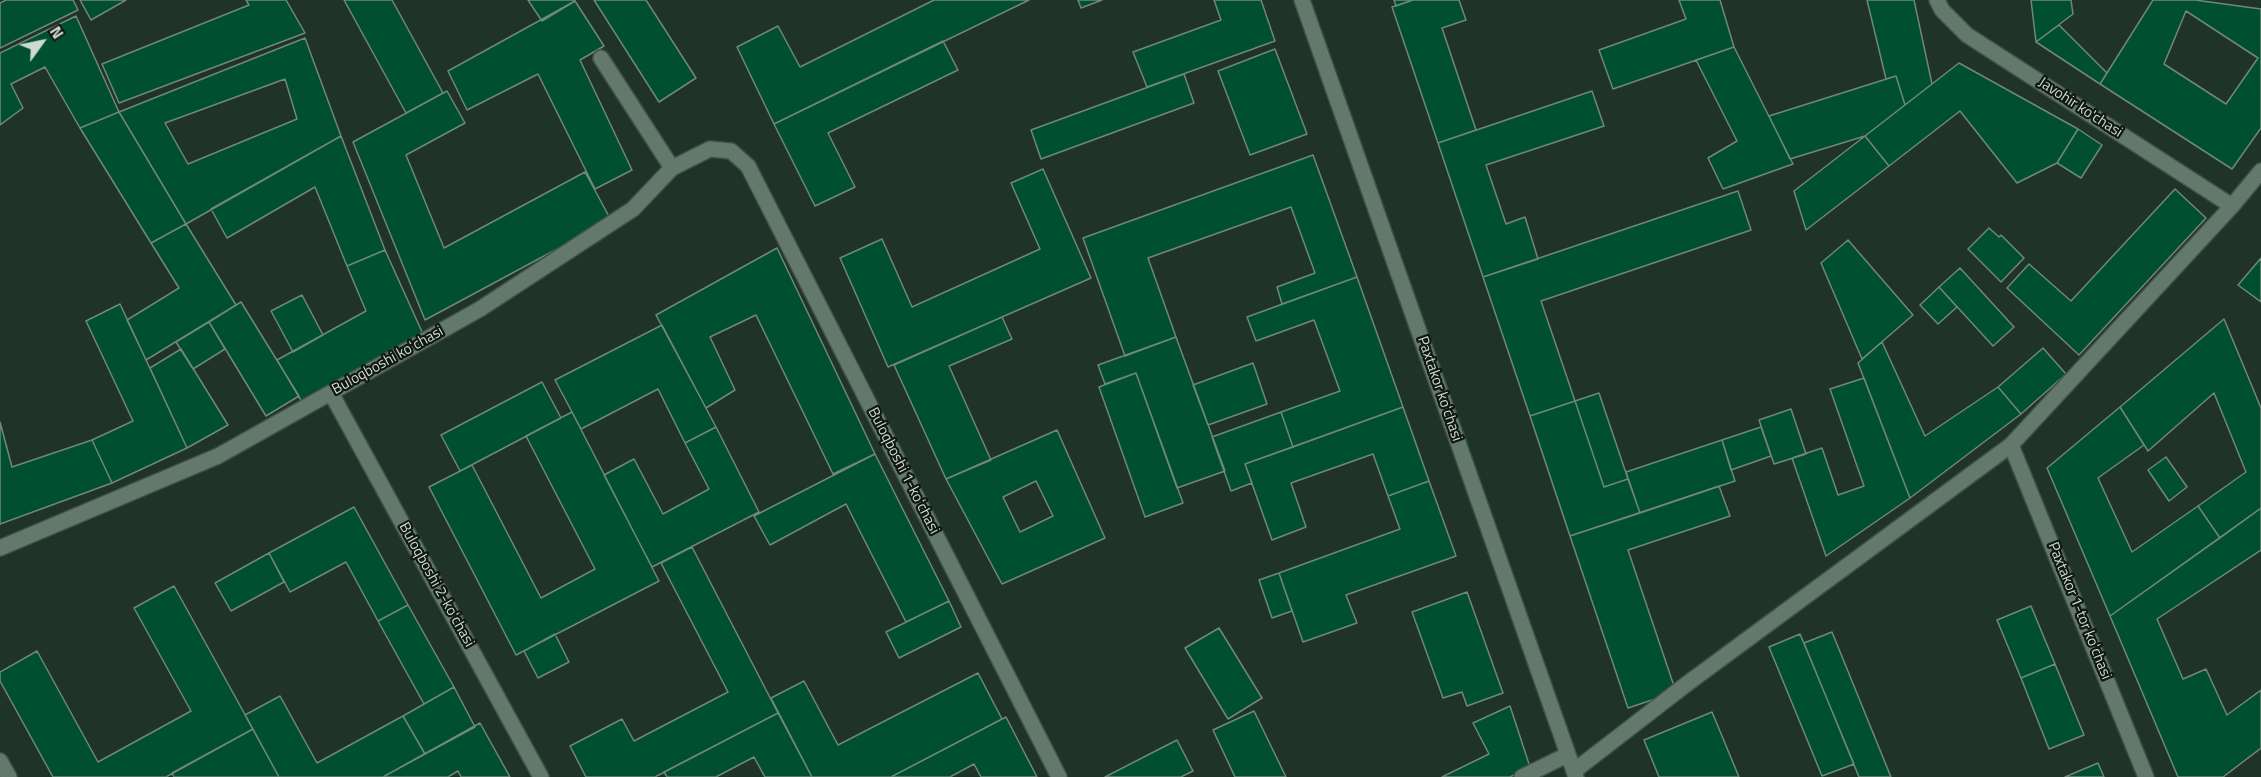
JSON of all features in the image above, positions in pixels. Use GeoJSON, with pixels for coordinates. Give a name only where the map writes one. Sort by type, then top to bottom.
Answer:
{"type":"FeatureCollection","features":[{"type":"Feature","properties":{"kind":"street","name":"Paxtakor koʻchasi"},"geometry":{"type":"LineString","coordinates":[[1302,0],[1575,774]]}},
{"type":"Feature","properties":{"kind":"street","name":"Javohir ko'chasi"},"geometry":{"type":"LineString","coordinates":[[1937,0],[1942,10],[1967,35],[2232,206]]}},
{"type":"Feature","properties":{"kind":"street"},"geometry":{"type":"LineString","coordinates":[[601,58],[672,168]]}},
{"type":"Feature","properties":{"kind":"street","name":"Buloqboshi koʻchasi"},"geometry":{"type":"LineString","coordinates":[[0,548],[218,456],[480,309],[624,215],[672,168],[710,149],[730,151],[748,166]]}},
{"type":"Feature","properties":{"kind":"street","name":"Buloqboshi 1-koʻchasi"},"geometry":{"type":"LineString","coordinates":[[748,166],[1059,777]]}},
{"type":"Feature","properties":{"kind":"street"},"geometry":{"type":"LineString","coordinates":[[1575,774],[1688,683],[2011,445],[2232,206],[2261,171]]}},
{"type":"Feature","properties":{"kind":"street","name":"Buloqboshi 2-koʻchasi"},"geometry":{"type":"LineString","coordinates":[[331,393],[541,777]]}},
{"type":"Feature","properties":{"kind":"street","name":"Paxtakor 1-tor koʻchasi"},"geometry":{"type":"LineString","coordinates":[[2011,445],[2146,777]]}},
{"type":"Feature","properties":{"kind":"street"},"geometry":{"type":"LineString","coordinates":[[1522,777],[1567,755]]}},
{"type":"Feature","properties":{"kind":"street"},"geometry":{"type":"LineString","coordinates":[[0,761],[9,777]]}},
{"type":"Feature","properties":{"kind":"building"},"geometry":{"type":"Polygon","coordinates":[[[6,0],[73,0],[78,10],[0,48],[0,3],[6,0]]]}},
{"type":"Feature","properties":{"kind":"building"},"geometry":{"type":"Polygon","coordinates":[[[80,0],[126,0],[91,20],[80,0]]]}},
{"type":"Feature","properties":{"kind":"building"},"geometry":{"type":"Polygon","coordinates":[[[246,0],[286,0],[305,33],[119,103],[102,64],[249,5],[246,0]]]}},
{"type":"Feature","properties":{"kind":"building"},"geometry":{"type":"Polygon","coordinates":[[[344,0],[392,0],[443,93],[406,113],[344,0]]]}},
{"type":"Feature","properties":{"kind":"building"},"geometry":{"type":"Polygon","coordinates":[[[528,0],[575,0],[575,1],[542,21],[528,0]]]}},
{"type":"Feature","properties":{"kind":"building"},"geometry":{"type":"Polygon","coordinates":[[[594,0],[646,0],[696,78],[659,102],[594,0]]]}},
{"type":"Feature","properties":{"kind":"building"},"geometry":{"type":"Polygon","coordinates":[[[934,0],[1029,0],[774,124],[737,47],[778,26],[800,67],[934,0]]]}},
{"type":"Feature","properties":{"kind":"building"},"geometry":{"type":"Polygon","coordinates":[[[1078,0],[1102,0],[1081,8],[1078,0]]]}},
{"type":"Feature","properties":{"kind":"building"},"geometry":{"type":"Polygon","coordinates":[[[1214,0],[1261,0],[1275,41],[1147,87],[1133,52],[1221,20],[1214,0]]]}},
{"type":"Feature","properties":{"kind":"building"},"geometry":{"type":"Polygon","coordinates":[[[1394,0],[1413,0],[1396,6],[1394,0]]]}},
{"type":"Feature","properties":{"kind":"building"},"geometry":{"type":"Polygon","coordinates":[[[1413,0],[1459,0],[1466,20],[1442,28],[1476,130],[1438,143],[1392,7],[1413,0]]]}},
{"type":"Feature","properties":{"kind":"building"},"geometry":{"type":"Polygon","coordinates":[[[1679,0],[1720,0],[1734,47],[1613,89],[1599,50],[1686,19],[1679,0]]]}},
{"type":"Feature","properties":{"kind":"building"},"geometry":{"type":"Polygon","coordinates":[[[1867,0],[1914,0],[1932,84],[1905,105],[1896,76],[1886,79],[1867,0]]]}},
{"type":"Feature","properties":{"kind":"building"},"geometry":{"type":"Polygon","coordinates":[[[2031,0],[2071,0],[2073,14],[2036,42],[2031,0]]]}},
{"type":"Feature","properties":{"kind":"building"},"geometry":{"type":"Polygon","coordinates":[[[2153,0],[2195,0],[2261,9],[2261,128],[2232,169],[2100,84],[2153,0]],[[2186,11],[2164,64],[2226,104],[2258,58],[2186,11]]]}},
{"type":"Feature","properties":{"kind":"building"},"geometry":{"type":"Polygon","coordinates":[[[575,1],[604,46],[580,60],[632,170],[595,189],[538,74],[467,110],[448,71],[575,1]]]}},
{"type":"Feature","properties":{"kind":"building"},"geometry":{"type":"Polygon","coordinates":[[[76,16],[119,112],[80,128],[45,67],[11,84],[23,108],[0,125],[0,53],[76,16]]]}},
{"type":"Feature","properties":{"kind":"building"},"geometry":{"type":"Polygon","coordinates":[[[2059,25],[2107,73],[2100,84],[2036,42],[2059,25]]]}},
{"type":"Feature","properties":{"kind":"building"},"geometry":{"type":"Polygon","coordinates":[[[305,38],[341,136],[186,224],[119,112],[305,38]],[[285,79],[165,123],[188,164],[297,119],[285,79]]]}},
{"type":"Feature","properties":{"kind":"building"},"geometry":{"type":"Polygon","coordinates":[[[943,41],[958,70],[828,133],[855,187],[815,206],[774,124],[943,41]]]}},
{"type":"Feature","properties":{"kind":"building"},"geometry":{"type":"Polygon","coordinates":[[[1734,47],[1793,164],[1723,189],[1708,158],[1737,141],[1696,60],[1734,47]]]}},
{"type":"Feature","properties":{"kind":"building"},"geometry":{"type":"Polygon","coordinates":[[[1275,49],[1307,134],[1250,155],[1218,71],[1275,49]]]}},
{"type":"Feature","properties":{"kind":"building"},"geometry":{"type":"Polygon","coordinates":[[[1959,63],[2078,129],[2057,163],[2017,183],[1960,111],[1889,166],[1865,136],[1959,63]]]}},
{"type":"Feature","properties":{"kind":"building"},"geometry":{"type":"Polygon","coordinates":[[[1184,74],[1194,103],[1041,159],[1031,130],[1184,74]]]}},
{"type":"Feature","properties":{"kind":"building"},"geometry":{"type":"Polygon","coordinates":[[[1896,76],[1905,105],[1865,136],[1790,159],[1769,116],[1896,76]]]}},
{"type":"Feature","properties":{"kind":"building"},"geometry":{"type":"Polygon","coordinates":[[[447,91],[465,123],[406,155],[444,248],[585,172],[611,220],[425,320],[353,142],[447,91]]]}},
{"type":"Feature","properties":{"kind":"building"},"geometry":{"type":"Polygon","coordinates":[[[1592,91],[1604,126],[1486,165],[1506,224],[1525,217],[1538,259],[1483,277],[1438,143],[1592,91]]]}},
{"type":"Feature","properties":{"kind":"building"},"geometry":{"type":"Polygon","coordinates":[[[119,112],[186,224],[151,243],[80,128],[119,112]]]}},
{"type":"Feature","properties":{"kind":"building"},"geometry":{"type":"Polygon","coordinates":[[[2078,129],[2102,145],[2081,178],[2057,163],[2078,129]]]}},
{"type":"Feature","properties":{"kind":"building"},"geometry":{"type":"Polygon","coordinates":[[[341,136],[385,250],[347,266],[315,187],[227,238],[211,209],[341,136]]]}},
{"type":"Feature","properties":{"kind":"building"},"geometry":{"type":"Polygon","coordinates":[[[1865,136],[1889,166],[1806,230],[1794,191],[1865,136]]]}},
{"type":"Feature","properties":{"kind":"building"},"geometry":{"type":"Polygon","coordinates":[[[1313,155],[1357,277],[1282,304],[1277,287],[1315,273],[1291,207],[1148,258],[1176,337],[1125,356],[1083,238],[1313,155]]]}},
{"type":"Feature","properties":{"kind":"building"},"geometry":{"type":"Polygon","coordinates":[[[1043,169],[1091,278],[888,367],[840,258],[882,239],[912,307],[1040,249],[1011,183],[1043,169]]]}},
{"type":"Feature","properties":{"kind":"building"},"geometry":{"type":"Polygon","coordinates":[[[2175,189],[2206,218],[2079,355],[2007,288],[2029,264],[2071,301],[2175,189]]]}},
{"type":"Feature","properties":{"kind":"building"},"geometry":{"type":"Polygon","coordinates":[[[1738,191],[1751,230],[1541,301],[1575,401],[1530,416],[1483,277],[1738,191]]]}},
{"type":"Feature","properties":{"kind":"building"},"geometry":{"type":"Polygon","coordinates":[[[186,224],[236,305],[146,360],[127,320],[179,288],[151,243],[186,224]]]}},
{"type":"Feature","properties":{"kind":"building"},"geometry":{"type":"Polygon","coordinates":[[[1989,228],[1999,237],[2001,235],[2024,258],[2001,282],[1968,249],[1989,228]]]}},
{"type":"Feature","properties":{"kind":"building"},"geometry":{"type":"Polygon","coordinates":[[[1848,240],[1913,315],[1862,359],[1821,263],[1848,240]]]}},
{"type":"Feature","properties":{"kind":"building"},"geometry":{"type":"Polygon","coordinates":[[[777,248],[875,454],[833,474],[756,315],[710,337],[735,390],[706,408],[656,315],[777,248]]]}},
{"type":"Feature","properties":{"kind":"building"},"geometry":{"type":"Polygon","coordinates":[[[385,250],[423,334],[302,402],[277,360],[366,311],[347,266],[385,250]]]}},
{"type":"Feature","properties":{"kind":"building"},"geometry":{"type":"Polygon","coordinates":[[[2261,258],[2261,302],[2238,285],[2261,258]]]}},
{"type":"Feature","properties":{"kind":"building"},"geometry":{"type":"Polygon","coordinates":[[[1960,268],[2014,327],[1993,346],[1939,287],[1960,268]]]}},
{"type":"Feature","properties":{"kind":"building"},"geometry":{"type":"Polygon","coordinates":[[[1357,277],[1403,407],[1293,447],[1281,412],[1340,391],[1314,320],[1256,341],[1247,317],[1357,277]]]}},
{"type":"Feature","properties":{"kind":"building"},"geometry":{"type":"Polygon","coordinates":[[[1939,287],[1957,307],[1938,324],[1920,305],[1939,287]]]}},
{"type":"Feature","properties":{"kind":"building"},"geometry":{"type":"Polygon","coordinates":[[[302,295],[323,335],[293,352],[271,311],[302,295]]]}},
{"type":"Feature","properties":{"kind":"building"},"geometry":{"type":"Polygon","coordinates":[[[241,302],[299,396],[266,416],[209,322],[241,302]]]}},
{"type":"Feature","properties":{"kind":"building"},"geometry":{"type":"Polygon","coordinates":[[[120,304],[187,448],[112,483],[92,440],[133,421],[86,321],[120,304]]]}},
{"type":"Feature","properties":{"kind":"building"},"geometry":{"type":"Polygon","coordinates":[[[1002,317],[1012,339],[949,366],[991,460],[946,479],[894,365],[1002,317]]]}},
{"type":"Feature","properties":{"kind":"building"},"geometry":{"type":"Polygon","coordinates":[[[2224,319],[2261,408],[2261,508],[2220,538],[2198,506],[2246,472],[2214,393],[2148,451],[2120,407],[2224,319]]]}},
{"type":"Feature","properties":{"kind":"building"},"geometry":{"type":"Polygon","coordinates":[[[209,322],[225,349],[193,369],[176,342],[209,322]]]}},
{"type":"Feature","properties":{"kind":"building"},"geometry":{"type":"Polygon","coordinates":[[[662,325],[716,427],[685,443],[658,389],[581,429],[555,380],[662,325]]]}},
{"type":"Feature","properties":{"kind":"building"},"geometry":{"type":"Polygon","coordinates":[[[1176,337],[1225,471],[1177,488],[1136,373],[1105,384],[1098,365],[1176,337]]]}},
{"type":"Feature","properties":{"kind":"building"},"geometry":{"type":"Polygon","coordinates":[[[1882,342],[1925,436],[1998,387],[2021,414],[1910,498],[1858,363],[1882,342]]]}},
{"type":"Feature","properties":{"kind":"building"},"geometry":{"type":"Polygon","coordinates":[[[2043,348],[2066,374],[2021,414],[1998,387],[2043,348]]]}},
{"type":"Feature","properties":{"kind":"building"},"geometry":{"type":"Polygon","coordinates":[[[181,349],[228,425],[187,448],[150,368],[181,349]]]}},
{"type":"Feature","properties":{"kind":"building"},"geometry":{"type":"Polygon","coordinates":[[[1253,363],[1267,404],[1208,425],[1193,385],[1253,363]]]}},
{"type":"Feature","properties":{"kind":"building"},"geometry":{"type":"Polygon","coordinates":[[[1136,373],[1183,503],[1145,517],[1099,387],[1136,373]]]}},
{"type":"Feature","properties":{"kind":"building"},"geometry":{"type":"Polygon","coordinates":[[[1864,378],[1910,498],[1826,556],[1792,458],[1822,448],[1838,495],[1864,486],[1830,389],[1864,378]]]}},
{"type":"Feature","properties":{"kind":"building"},"geometry":{"type":"Polygon","coordinates":[[[542,382],[561,418],[460,471],[441,435],[542,382]]]}},
{"type":"Feature","properties":{"kind":"building"},"geometry":{"type":"Polygon","coordinates":[[[1599,393],[1628,479],[1604,487],[1575,401],[1599,393]]]}},
{"type":"Feature","properties":{"kind":"building"},"geometry":{"type":"Polygon","coordinates":[[[1575,401],[1604,487],[1628,479],[1640,513],[1570,536],[1530,416],[1575,401]]]}},
{"type":"Feature","properties":{"kind":"building"},"geometry":{"type":"Polygon","coordinates":[[[1403,407],[1429,481],[1388,496],[1373,454],[1291,483],[1306,527],[1272,540],[1245,464],[1403,407]]]}},
{"type":"Feature","properties":{"kind":"building"},"geometry":{"type":"Polygon","coordinates":[[[2120,407],[2144,445],[2098,478],[2132,552],[2198,506],[2220,538],[2110,616],[2047,468],[2120,407]]]}},
{"type":"Feature","properties":{"kind":"building"},"geometry":{"type":"Polygon","coordinates":[[[1791,409],[1806,454],[1774,464],[1759,420],[1791,409]]]}},
{"type":"Feature","properties":{"kind":"building"},"geometry":{"type":"Polygon","coordinates":[[[572,412],[659,581],[516,655],[429,487],[472,465],[541,598],[595,569],[526,436],[572,412]]]}},
{"type":"Feature","properties":{"kind":"building"},"geometry":{"type":"Polygon","coordinates":[[[1281,412],[1293,447],[1245,464],[1252,483],[1231,491],[1212,437],[1281,412]]]}},
{"type":"Feature","properties":{"kind":"building"},"geometry":{"type":"Polygon","coordinates":[[[0,422],[12,467],[92,440],[112,483],[0,524],[0,422]]]}},
{"type":"Feature","properties":{"kind":"building"},"geometry":{"type":"Polygon","coordinates":[[[716,427],[759,512],[652,567],[604,475],[634,459],[663,514],[709,489],[685,443],[716,427]]]}},
{"type":"Feature","properties":{"kind":"building"},"geometry":{"type":"Polygon","coordinates":[[[1761,427],[1771,456],[1731,470],[1722,440],[1761,427]]]}},
{"type":"Feature","properties":{"kind":"building"},"geometry":{"type":"Polygon","coordinates":[[[1057,430],[1105,538],[1002,584],[946,479],[1057,430]],[[1036,481],[1003,497],[1020,532],[1053,516],[1036,481]]]}},
{"type":"Feature","properties":{"kind":"building"},"geometry":{"type":"Polygon","coordinates":[[[1722,440],[1735,481],[1640,513],[1626,472],[1722,440]]]}},
{"type":"Feature","properties":{"kind":"building"},"geometry":{"type":"Polygon","coordinates":[[[875,454],[949,601],[906,622],[846,504],[770,545],[754,516],[875,454]]]}},
{"type":"Feature","properties":{"kind":"building"},"geometry":{"type":"Polygon","coordinates":[[[2166,457],[2187,487],[2169,501],[2148,470],[2166,457]]]}},
{"type":"Feature","properties":{"kind":"building"},"geometry":{"type":"Polygon","coordinates":[[[1429,481],[1456,556],[1346,595],[1357,623],[1303,642],[1279,573],[1400,529],[1388,496],[1429,481]]]}},
{"type":"Feature","properties":{"kind":"building"},"geometry":{"type":"Polygon","coordinates":[[[1719,486],[1730,516],[1628,550],[1676,692],[1628,708],[1570,536],[1719,486]]]}},
{"type":"Feature","properties":{"kind":"building"},"geometry":{"type":"Polygon","coordinates":[[[354,507],[408,605],[378,621],[346,562],[290,592],[269,553],[354,507]]]}},
{"type":"Feature","properties":{"kind":"building"},"geometry":{"type":"Polygon","coordinates":[[[2261,508],[2261,550],[2157,619],[2183,679],[2206,669],[2227,715],[2261,690],[2261,748],[2223,777],[2178,777],[2110,616],[2261,508]]]}},
{"type":"Feature","properties":{"kind":"building"},"geometry":{"type":"Polygon","coordinates":[[[692,547],[778,713],[655,777],[586,777],[570,746],[622,719],[634,741],[728,692],[661,563],[692,547]]]}},
{"type":"Feature","properties":{"kind":"building"},"geometry":{"type":"Polygon","coordinates":[[[269,553],[284,582],[231,611],[215,583],[269,553]]]}},
{"type":"Feature","properties":{"kind":"building"},"geometry":{"type":"Polygon","coordinates":[[[1279,573],[1292,611],[1272,618],[1259,580],[1279,573]]]}},
{"type":"Feature","properties":{"kind":"building"},"geometry":{"type":"Polygon","coordinates":[[[174,586],[253,729],[166,777],[53,777],[0,681],[0,672],[37,651],[98,762],[191,711],[134,608],[174,586]]]}},
{"type":"Feature","properties":{"kind":"building"},"geometry":{"type":"Polygon","coordinates":[[[1467,592],[1503,693],[1467,706],[1462,692],[1443,698],[1412,612],[1467,592]]]}},
{"type":"Feature","properties":{"kind":"building"},"geometry":{"type":"Polygon","coordinates":[[[949,601],[961,627],[899,658],[886,632],[949,601]]]}},
{"type":"Feature","properties":{"kind":"building"},"geometry":{"type":"Polygon","coordinates":[[[408,605],[454,687],[424,704],[378,621],[408,605]]]}},
{"type":"Feature","properties":{"kind":"building"},"geometry":{"type":"Polygon","coordinates":[[[2031,606],[2055,664],[2021,678],[1997,620],[2031,606]]]}},
{"type":"Feature","properties":{"kind":"building"},"geometry":{"type":"Polygon","coordinates":[[[1219,628],[1262,698],[1228,719],[1185,648],[1219,628]]]}},
{"type":"Feature","properties":{"kind":"building"},"geometry":{"type":"Polygon","coordinates":[[[1832,632],[1891,777],[1859,777],[1804,643],[1832,632]]]}},
{"type":"Feature","properties":{"kind":"building"},"geometry":{"type":"Polygon","coordinates":[[[555,634],[569,662],[538,678],[524,651],[555,634]]]}},
{"type":"Feature","properties":{"kind":"building"},"geometry":{"type":"Polygon","coordinates":[[[1800,634],[1854,764],[1822,776],[1769,647],[1800,634]]]}},
{"type":"Feature","properties":{"kind":"building"},"geometry":{"type":"Polygon","coordinates":[[[2055,664],[2084,735],[2049,749],[2021,678],[2055,664]]]}},
{"type":"Feature","properties":{"kind":"building"},"geometry":{"type":"Polygon","coordinates":[[[978,673],[1002,719],[891,777],[812,777],[771,698],[804,681],[838,745],[978,673]]]}},
{"type":"Feature","properties":{"kind":"building"},"geometry":{"type":"Polygon","coordinates":[[[454,687],[475,727],[425,754],[403,716],[454,687]]]}},
{"type":"Feature","properties":{"kind":"building"},"geometry":{"type":"Polygon","coordinates":[[[280,696],[317,763],[403,716],[425,754],[383,777],[279,777],[245,715],[280,696]]]}},
{"type":"Feature","properties":{"kind":"building"},"geometry":{"type":"Polygon","coordinates":[[[1510,706],[1530,767],[1510,777],[1442,777],[1489,754],[1473,723],[1510,706]]]}},
{"type":"Feature","properties":{"kind":"building"},"geometry":{"type":"Polygon","coordinates":[[[1254,711],[1286,777],[1235,777],[1213,730],[1254,711]]]}},
{"type":"Feature","properties":{"kind":"building"},"geometry":{"type":"Polygon","coordinates":[[[1712,712],[1739,777],[1659,777],[1644,740],[1712,712]]]}},
{"type":"Feature","properties":{"kind":"building"},"geometry":{"type":"Polygon","coordinates":[[[778,713],[812,777],[765,777],[754,757],[716,777],[667,777],[664,772],[778,713]]]}},
{"type":"Feature","properties":{"kind":"building"},"geometry":{"type":"Polygon","coordinates":[[[1006,717],[1037,777],[981,777],[974,764],[950,777],[891,777],[1006,717]]]}},
{"type":"Feature","properties":{"kind":"building"},"geometry":{"type":"Polygon","coordinates":[[[480,723],[510,777],[461,777],[458,771],[448,777],[383,777],[480,723]]]}},
{"type":"Feature","properties":{"kind":"building"},"geometry":{"type":"Polygon","coordinates":[[[253,729],[279,777],[174,777],[172,773],[253,729]]]}},
{"type":"Feature","properties":{"kind":"building"},"geometry":{"type":"Polygon","coordinates":[[[1177,740],[1193,771],[1181,777],[1105,777],[1177,740]]]}},
{"type":"Feature","properties":{"kind":"building"},"geometry":{"type":"Polygon","coordinates":[[[2098,763],[2104,777],[2065,777],[2098,763]]]}}]}
